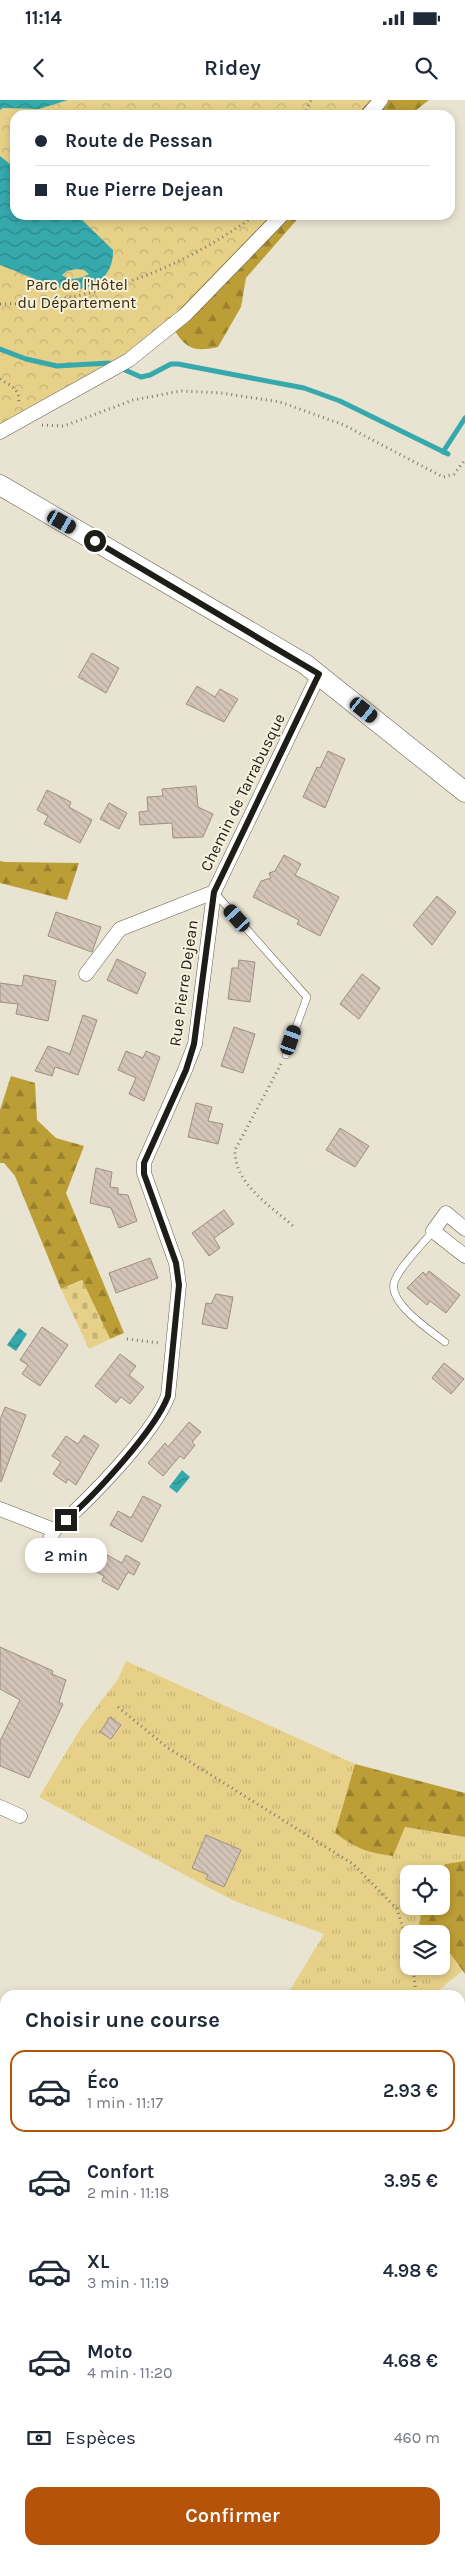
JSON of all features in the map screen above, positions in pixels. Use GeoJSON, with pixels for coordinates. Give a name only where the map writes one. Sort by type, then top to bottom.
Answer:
{"type":"FeatureCollection","features":[{"type":"Feature","properties":{"kind":"main road"},"geometry":{"type":"LineString","coordinates":[[0,485],[319,674],[465,792]]}},
{"type":"Feature","properties":{"kind":"street"},"geometry":{"type":"LineString","coordinates":[[372,110],[381,100]]}},
{"type":"Feature","properties":{"kind":"street"},"geometry":{"type":"LineString","coordinates":[[0,432],[129,360],[186,314],[277,220]]}},
{"type":"Feature","properties":{"kind":"street","name":"Chemin de Tarrabusque"},"geometry":{"type":"LineString","coordinates":[[86,974],[120,929],[214,892],[319,674]]}},
{"type":"Feature","properties":{"kind":"street","name":"Rue Pierre Dejean"},"geometry":{"type":"LineString","coordinates":[[41,1560],[54,1530],[78,1510],[116,1467],[162,1410],[168,1396],[179,1285],[176,1263],[144,1174],[144,1163],[186,1070],[194,1044],[214,892]]}},
{"type":"Feature","properties":{"kind":"street"},"geometry":{"type":"LineString","coordinates":[[465,1229],[446,1213],[433,1231],[465,1256]]}},
{"type":"Feature","properties":{"kind":"street"},"geometry":{"type":"LineString","coordinates":[[0,1509],[54,1530]]}},
{"type":"Feature","properties":{"kind":"street"},"geometry":{"type":"LineString","coordinates":[[0,1807],[20,1816]]}},
{"type":"Feature","properties":{"kind":"lane"},"geometry":{"type":"LineString","coordinates":[[214,892],[307,997],[286,1055]]}},
{"type":"Feature","properties":{"kind":"lane"},"geometry":{"type":"LineString","coordinates":[[433,1231],[394,1282],[394,1290],[397,1299],[405,1308],[445,1342]]}},
{"type":"Feature","properties":{"kind":"path"},"geometry":{"type":"LineString","coordinates":[[0,304],[22,304],[72,297],[138,279],[229,232],[247,220]]}},
{"type":"Feature","properties":{"kind":"path"},"geometry":{"type":"LineString","coordinates":[[0,379],[17,390],[20,397],[19,405],[12,410]]}},
{"type":"Feature","properties":{"kind":"path"},"geometry":{"type":"LineString","coordinates":[[29,416],[44,427],[64,426],[133,400],[181,391],[221,393],[280,402],[344,424],[444,477],[454,474],[465,460]]}},
{"type":"Feature","properties":{"kind":"path"},"geometry":{"type":"LineString","coordinates":[[286,1055],[235,1150],[235,1157],[236,1167],[245,1183],[293,1226]]}},
{"type":"Feature","properties":{"kind":"path"},"geometry":{"type":"LineString","coordinates":[[127,1339],[174,1345]]}},
{"type":"Feature","properties":{"kind":"path"},"geometry":{"type":"LineString","coordinates":[[118,1707],[168,1748],[353,1864],[397,1909],[402,1925]]}},
{"type":"Feature","properties":{"kind":"path"},"geometry":{"type":"LineString","coordinates":[[414,1975],[415,1990]]}},
{"type":"Feature","properties":{"kind":"green space","name":"Parc de l'Hôtel du Département"},"geometry":{"type":"Polygon","coordinates":[[[0,100],[370,100],[361,110],[10,110],[10,220],[266,220],[168,321],[125,354],[0,426],[0,100]]]}},
{"type":"Feature","properties":{"kind":"green space"},"geometry":{"type":"Polygon","coordinates":[[[314,100],[429,100],[416,110],[317,110],[314,100]]]}},
{"type":"Feature","properties":{"kind":"green space"},"geometry":{"type":"Polygon","coordinates":[[[262,220],[297,220],[246,278],[241,307],[218,347],[199,349],[187,345],[168,321],[262,220]]]}},
{"type":"Feature","properties":{"kind":"green space"},"geometry":{"type":"Polygon","coordinates":[[[0,861],[79,863],[67,900],[0,883],[0,861]]]}},
{"type":"Feature","properties":{"kind":"green space"},"geometry":{"type":"Polygon","coordinates":[[[11,1076],[35,1083],[37,1120],[56,1138],[84,1146],[66,1193],[124,1333],[110,1339],[82,1280],[61,1289],[15,1176],[4,1163],[0,1163],[0,1110],[11,1076]]]}},
{"type":"Feature","properties":{"kind":"green space"},"geometry":{"type":"Polygon","coordinates":[[[82,1280],[110,1339],[89,1349],[61,1289],[82,1280]]]}},
{"type":"Feature","properties":{"kind":"green space"},"geometry":{"type":"Polygon","coordinates":[[[126,1661],[355,1764],[335,1833],[405,1827],[465,1837],[465,1861],[444,1865],[400,1865],[400,1915],[421,1915],[420,1925],[400,1925],[400,1975],[450,1975],[450,1954],[462,1971],[439,1990],[290,1990],[324,1934],[232,1900],[39,1797],[82,1726],[118,1679],[126,1661]]]}},
{"type":"Feature","properties":{"kind":"green space"},"geometry":{"type":"Polygon","coordinates":[[[355,1764],[465,1793],[465,1837],[405,1827],[393,1856],[362,1849],[335,1833],[355,1764]]]}},
{"type":"Feature","properties":{"kind":"green space"},"geometry":{"type":"Polygon","coordinates":[[[465,1861],[465,1974],[450,1953],[450,1925],[419,1924],[421,1915],[450,1915],[450,1865],[445,1864],[465,1861]]]}},
{"type":"Feature","properties":{"kind":"water"},"geometry":{"type":"Polygon","coordinates":[[[0,100],[68,100],[39,109],[3,108],[0,110],[0,100]]]}},
{"type":"Feature","properties":{"kind":"water"},"geometry":{"type":"Polygon","coordinates":[[[0,156],[10,164],[10,220],[82,220],[113,250],[110,267],[106,275],[93,285],[85,288],[67,289],[51,285],[0,265],[0,156]],[[77,269],[67,271],[62,275],[72,279],[89,274],[84,270],[77,269]]]}},
{"type":"Feature","properties":{"kind":"water"},"geometry":{"type":"Polygon","coordinates":[[[19,1328],[27,1334],[16,1351],[7,1345],[19,1328]]]}},
{"type":"Feature","properties":{"kind":"water"},"geometry":{"type":"Polygon","coordinates":[[[182,1470],[190,1477],[177,1493],[169,1487],[182,1470]]]}},
{"type":"Feature","properties":{"kind":"building"},"geometry":{"type":"Polygon","coordinates":[[[92,653],[119,668],[106,693],[78,677],[92,653]]]}},
{"type":"Feature","properties":{"kind":"building"},"geometry":{"type":"Polygon","coordinates":[[[197,686],[215,697],[220,689],[238,699],[224,722],[186,704],[197,686]]]}},
{"type":"Feature","properties":{"kind":"building"},"geometry":{"type":"Polygon","coordinates":[[[328,751],[345,759],[325,808],[303,797],[317,767],[320,768],[328,751]]]}},
{"type":"Feature","properties":{"kind":"building"},"geometry":{"type":"Polygon","coordinates":[[[196,786],[198,807],[213,814],[203,837],[173,838],[172,823],[140,825],[139,812],[148,811],[147,797],[163,796],[162,789],[196,786]]]}},
{"type":"Feature","properties":{"kind":"building"},"geometry":{"type":"Polygon","coordinates":[[[47,790],[71,802],[69,807],[92,820],[80,843],[44,824],[48,816],[37,810],[47,790]]]}},
{"type":"Feature","properties":{"kind":"building"},"geometry":{"type":"Polygon","coordinates":[[[109,803],[127,813],[119,829],[100,819],[109,803]]]}},
{"type":"Feature","properties":{"kind":"building"},"geometry":{"type":"Polygon","coordinates":[[[284,855],[301,864],[295,875],[339,897],[320,936],[297,924],[299,920],[253,897],[261,881],[271,878],[269,873],[275,871],[284,855]]]}},
{"type":"Feature","properties":{"kind":"building"},"geometry":{"type":"Polygon","coordinates":[[[437,896],[456,912],[432,945],[413,925],[437,896]]]}},
{"type":"Feature","properties":{"kind":"building"},"geometry":{"type":"Polygon","coordinates":[[[56,912],[101,927],[92,952],[48,936],[56,912]]]}},
{"type":"Feature","properties":{"kind":"building"},"geometry":{"type":"Polygon","coordinates":[[[117,959],[146,973],[137,994],[107,980],[117,959]]]}},
{"type":"Feature","properties":{"kind":"building"},"geometry":{"type":"Polygon","coordinates":[[[239,960],[255,962],[250,1002],[228,999],[232,968],[238,968],[239,960]]]}},
{"type":"Feature","properties":{"kind":"building"},"geometry":{"type":"Polygon","coordinates":[[[362,974],[380,988],[359,1019],[340,1004],[362,974]]]}},
{"type":"Feature","properties":{"kind":"building"},"geometry":{"type":"Polygon","coordinates":[[[24,975],[56,981],[48,1021],[16,1014],[18,1004],[0,1002],[0,983],[22,986],[24,975]]]}},
{"type":"Feature","properties":{"kind":"building"},"geometry":{"type":"Polygon","coordinates":[[[83,1015],[97,1020],[78,1075],[55,1067],[52,1076],[35,1071],[48,1046],[70,1054],[83,1015]]]}},
{"type":"Feature","properties":{"kind":"building"},"geometry":{"type":"Polygon","coordinates":[[[234,1027],[255,1034],[243,1073],[221,1066],[234,1027]]]}},
{"type":"Feature","properties":{"kind":"building"},"geometry":{"type":"Polygon","coordinates":[[[126,1051],[143,1058],[146,1051],[160,1057],[144,1101],[129,1094],[136,1078],[118,1070],[126,1051]]]}},
{"type":"Feature","properties":{"kind":"building"},"geometry":{"type":"Polygon","coordinates":[[[196,1103],[212,1107],[208,1121],[223,1124],[218,1144],[188,1137],[196,1103]]]}},
{"type":"Feature","properties":{"kind":"building"},"geometry":{"type":"Polygon","coordinates":[[[340,1128],[369,1146],[355,1167],[326,1150],[340,1128]]]}},
{"type":"Feature","properties":{"kind":"building"},"geometry":{"type":"Polygon","coordinates":[[[96,1168],[112,1172],[110,1187],[118,1188],[118,1194],[128,1195],[137,1221],[119,1228],[111,1208],[90,1203],[96,1168]]]}},
{"type":"Feature","properties":{"kind":"building"},"geometry":{"type":"Polygon","coordinates":[[[224,1210],[234,1224],[214,1238],[220,1248],[209,1256],[192,1233],[224,1210]]]}},
{"type":"Feature","properties":{"kind":"building"},"geometry":{"type":"Polygon","coordinates":[[[150,1258],[158,1278],[116,1293],[109,1273],[150,1258]]]}},
{"type":"Feature","properties":{"kind":"building"},"geometry":{"type":"Polygon","coordinates":[[[429,1271],[460,1295],[446,1313],[430,1301],[427,1305],[407,1288],[423,1272],[426,1275],[429,1271]]]}},
{"type":"Feature","properties":{"kind":"building"},"geometry":{"type":"Polygon","coordinates":[[[216,1294],[233,1297],[227,1329],[202,1324],[206,1303],[211,1304],[216,1294]]]}},
{"type":"Feature","properties":{"kind":"building"},"geometry":{"type":"Polygon","coordinates":[[[42,1327],[68,1345],[40,1386],[22,1374],[28,1365],[20,1360],[42,1327]]]}},
{"type":"Feature","properties":{"kind":"building"},"geometry":{"type":"Polygon","coordinates":[[[120,1354],[136,1366],[129,1375],[144,1387],[130,1404],[121,1397],[116,1403],[95,1386],[120,1354]]]}},
{"type":"Feature","properties":{"kind":"building"},"geometry":{"type":"Polygon","coordinates":[[[444,1363],[464,1379],[451,1394],[432,1378],[444,1363]]]}},
{"type":"Feature","properties":{"kind":"building"},"geometry":{"type":"Polygon","coordinates":[[[5,1407],[26,1415],[1,1482],[0,1420],[5,1407]]]}},
{"type":"Feature","properties":{"kind":"building"},"geometry":{"type":"Polygon","coordinates":[[[189,1422],[201,1432],[192,1442],[195,1445],[184,1459],[180,1456],[163,1476],[148,1463],[165,1443],[168,1447],[189,1422]]]}},
{"type":"Feature","properties":{"kind":"building"},"geometry":{"type":"Polygon","coordinates":[[[84,1435],[99,1445],[76,1485],[68,1479],[66,1483],[53,1474],[61,1462],[52,1456],[66,1436],[78,1444],[84,1435]]]}},
{"type":"Feature","properties":{"kind":"building"},"geometry":{"type":"Polygon","coordinates":[[[143,1496],[161,1505],[142,1542],[110,1525],[118,1511],[131,1518],[143,1496]]]}},
{"type":"Feature","properties":{"kind":"building"},"geometry":{"type":"Polygon","coordinates":[[[96,1549],[122,1563],[126,1555],[140,1563],[134,1575],[128,1572],[118,1590],[102,1581],[104,1576],[86,1566],[96,1549]]]}},
{"type":"Feature","properties":{"kind":"building"},"geometry":{"type":"Polygon","coordinates":[[[0,1647],[53,1671],[52,1674],[66,1680],[59,1702],[63,1704],[29,1778],[0,1766],[0,1741],[20,1700],[0,1689],[0,1647]]]}},
{"type":"Feature","properties":{"kind":"building"},"geometry":{"type":"Polygon","coordinates":[[[110,1717],[121,1725],[111,1739],[100,1732],[110,1717]]]}},
{"type":"Feature","properties":{"kind":"building"},"geometry":{"type":"Polygon","coordinates":[[[206,1835],[241,1850],[224,1887],[206,1879],[208,1875],[192,1868],[206,1835]]]}},
{"type":"Feature","properties":{"kind":"waterway"},"geometry":{"type":"LineString","coordinates":[[0,349],[26,359],[57,366],[109,363],[141,377],[150,375],[171,364],[178,364],[304,388],[340,401],[448,454]]}},
{"type":"Feature","properties":{"kind":"waterway"},"geometry":{"type":"LineString","coordinates":[[443,452],[465,418]]}},
{"type":"Feature","properties":{"kind":"route"},"geometry":{"type":"LineString","coordinates":[[66,1520],[78,1510],[152,1424],[162,1410],[168,1396],[178,1316],[179,1285],[176,1263],[144,1174],[144,1163],[146,1154],[186,1070],[194,1044],[214,892],[319,674],[306,664],[95,541]]}}]}
